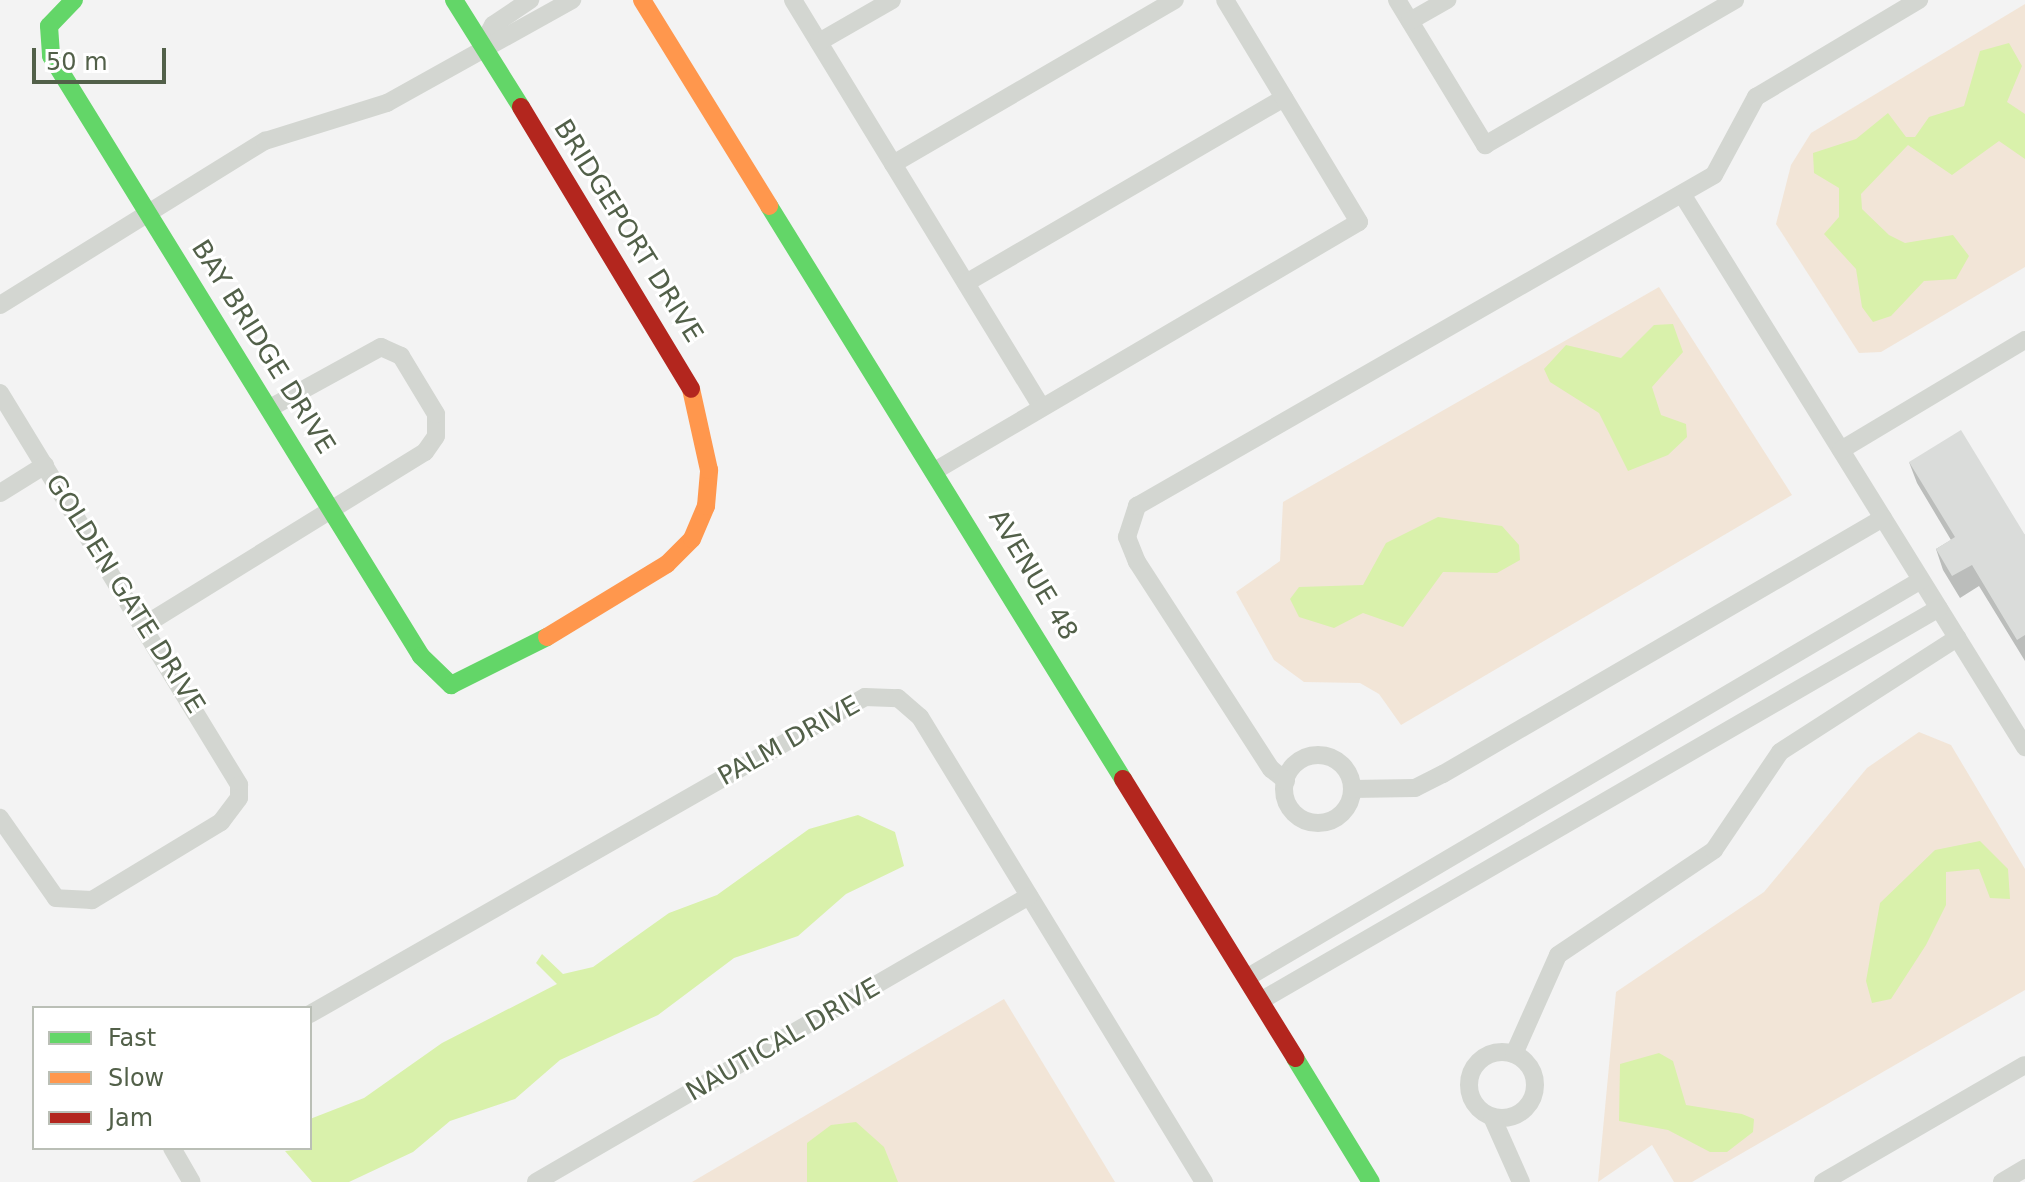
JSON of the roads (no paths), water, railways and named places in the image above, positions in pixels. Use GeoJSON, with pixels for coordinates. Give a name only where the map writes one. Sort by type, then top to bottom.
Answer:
{"type":"FeatureCollection","features":[{"type":"Feature","properties":{"kind":"street","name":"BAY BRIDGE DRIVE"},"geometry":{"type":"LineString","coordinates":[[74,0],[49,26],[51,56],[421,656],[451,685]]}},
{"type":"Feature","properties":{"kind":"street","name":"BRIDGEPORT DRIVE"},"geometry":{"type":"LineString","coordinates":[[451,685],[497,668],[667,564],[692,539],[706,506],[704,439],[674,352],[454,0]]}},
{"type":"Feature","properties":{"kind":"street"},"geometry":{"type":"LineString","coordinates":[[0,305],[265,141],[387,103],[482,45],[527,28],[572,0]]}},
{"type":"Feature","properties":{"kind":"street","name":"AVENUE 48"},"geometry":{"type":"LineString","coordinates":[[642,0],[938,469],[1371,1182]]}},
{"type":"Feature","properties":{"kind":"street"},"geometry":{"type":"LineString","coordinates":[[793,0],[1041,407]]}},
{"type":"Feature","properties":{"kind":"street"},"geometry":{"type":"LineString","coordinates":[[819,42],[892,0]]}},
{"type":"Feature","properties":{"kind":"street"},"geometry":{"type":"LineString","coordinates":[[893,164],[1175,0]]}},
{"type":"Feature","properties":{"kind":"street"},"geometry":{"type":"LineString","coordinates":[[938,469],[1359,222],[1225,0]]}},
{"type":"Feature","properties":{"kind":"street"},"geometry":{"type":"LineString","coordinates":[[1397,0],[1485,145],[1735,0]]}},
{"type":"Feature","properties":{"kind":"street"},"geometry":{"type":"LineString","coordinates":[[1410,21],[1447,0]]}},
{"type":"Feature","properties":{"kind":"street"},"geometry":{"type":"LineString","coordinates":[[1286,781],[1297,762],[1317,755],[1338,761],[1352,789],[1345,810],[1314,822],[1294,812],[1286,781],[1271,769],[1137,562],[1127,537],[1137,506],[1682,194],[1728,157],[1741,115],[1756,97],[1919,0]]}},
{"type":"Feature","properties":{"kind":"street"},"geometry":{"type":"LineString","coordinates":[[482,45],[522,4]]}},
{"type":"Feature","properties":{"kind":"street"},"geometry":{"type":"LineString","coordinates":[[522,4],[527,28]]}},
{"type":"Feature","properties":{"kind":"street"},"geometry":{"type":"LineString","coordinates":[[966,283],[1284,98]]}},
{"type":"Feature","properties":{"kind":"street"},"geometry":{"type":"LineString","coordinates":[[1682,194],[2023,740]]}},
{"type":"Feature","properties":{"kind":"street"},"geometry":{"type":"LineString","coordinates":[[1841,450],[2025,340]]}},
{"type":"Feature","properties":{"kind":"street"},"geometry":{"type":"LineString","coordinates":[[143,626],[425,452],[436,436],[436,414],[401,356],[381,347],[362,351],[270,408]]}},
{"type":"Feature","properties":{"kind":"street","name":"GOLDEN GATE DRIVE"},"geometry":{"type":"LineString","coordinates":[[0,393],[234,768],[239,798],[221,822],[111,891],[70,903],[42,885],[0,818]]}},
{"type":"Feature","properties":{"kind":"street"},"geometry":{"type":"LineString","coordinates":[[0,493],[45,465]]}},
{"type":"Feature","properties":{"kind":"street"},"geometry":{"type":"LineString","coordinates":[[1352,789],[1415,788],[1443,774],[1883,518]]}},
{"type":"Feature","properties":{"kind":"street"},"geometry":{"type":"LineString","coordinates":[[1248,977],[1921,580]]}},
{"type":"Feature","properties":{"kind":"street"},"geometry":{"type":"LineString","coordinates":[[1262,1000],[1939,608]]}},
{"type":"Feature","properties":{"kind":"street"},"geometry":{"type":"LineString","coordinates":[[1514,1054],[1558,955],[1714,850],[1780,752],[1957,638]]}},
{"type":"Feature","properties":{"kind":"street","name":"PALM DRIVE"},"geometry":{"type":"LineString","coordinates":[[312,1013],[865,697],[898,698],[920,717],[1204,1182]]}},
{"type":"Feature","properties":{"kind":"street","name":"NAUTICAL DRIVE"},"geometry":{"type":"LineString","coordinates":[[536,1182],[1029,896]]}},
{"type":"Feature","properties":{"kind":"street"},"geometry":{"type":"LineString","coordinates":[[1492,1117],[1524,1110],[1535,1091],[1531,1068],[1514,1054],[1483,1058],[1471,1074],[1470,1095],[1492,1117],[1521,1182]]}},
{"type":"Feature","properties":{"kind":"street"},"geometry":{"type":"LineString","coordinates":[[1823,1182],[2025,1065]]}},
{"type":"Feature","properties":{"kind":"street"},"geometry":{"type":"LineString","coordinates":[[173,1150],[192,1182]]}},
{"type":"Feature","properties":{"kind":"street"},"geometry":{"type":"LineString","coordinates":[[2002,1182],[2025,1168]]}}]}
